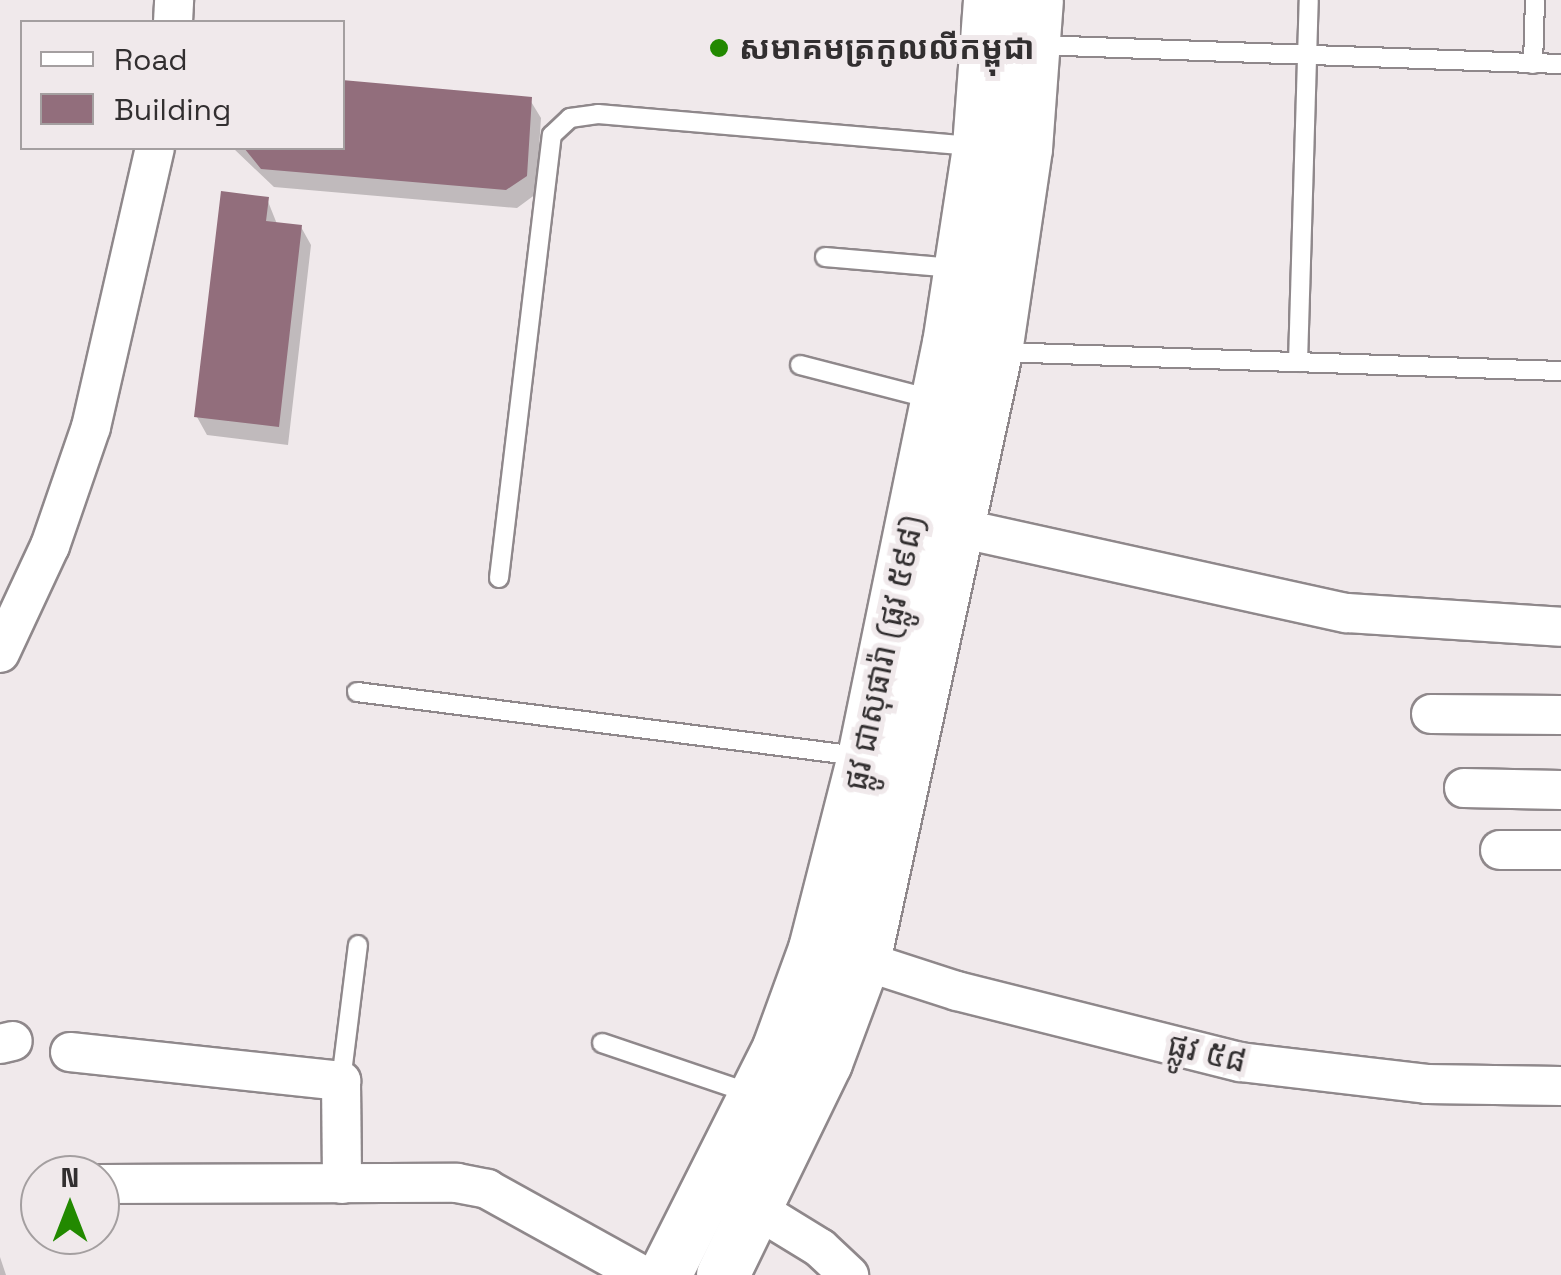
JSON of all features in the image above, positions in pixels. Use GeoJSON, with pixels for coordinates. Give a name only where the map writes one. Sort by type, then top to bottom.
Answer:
{"type":"FeatureCollection","features":[{"type":"Feature","properties":{"kind":"main road","name":"ផ្លូវ ជាសុផារ៉ា (ផ្លូវ ៥៩៨)"},"geometry":{"type":"LineString","coordinates":[[724,1275],[826,1064],[864,960],[959,528],[973,348],[1003,148],[990,0]]}},
{"type":"Feature","properties":{"kind":"main road","name":"ផ្លូវ ជាសុផារ៉ា (ផ្លូវ ៥៩៨)"},"geometry":{"type":"LineString","coordinates":[[666,1275],[757,1096],[815,948],[864,756],[937,401],[973,348],[961,269],[1003,148],[1037,22]]}},
{"type":"Feature","properties":{"kind":"street"},"geometry":{"type":"LineString","coordinates":[[0,653],[50,546],[91,427],[155,150]]}},
{"type":"Feature","properties":{"kind":"street"},"geometry":{"type":"LineString","coordinates":[[959,528],[1347,612],[1561,627]]}},
{"type":"Feature","properties":{"kind":"street"},"geometry":{"type":"LineString","coordinates":[[1431,714],[1561,715]]}},
{"type":"Feature","properties":{"kind":"street"},"geometry":{"type":"LineString","coordinates":[[1464,788],[1561,790]]}},
{"type":"Feature","properties":{"kind":"street"},"geometry":{"type":"LineString","coordinates":[[1500,850],[1561,850]]}},
{"type":"Feature","properties":{"kind":"street","name":"ផ្លូវ ៥៨"},"geometry":{"type":"LineString","coordinates":[[864,960],[957,992],[1240,1062],[1427,1084],[1561,1086]]}},
{"type":"Feature","properties":{"kind":"street"},"geometry":{"type":"LineString","coordinates":[[70,1052],[341,1081],[342,1184]]}},
{"type":"Feature","properties":{"kind":"street"},"geometry":{"type":"LineString","coordinates":[[120,1184],[342,1184],[487,1189],[642,1275]]}},
{"type":"Feature","properties":{"kind":"street"},"geometry":{"type":"LineString","coordinates":[[758,1210],[820,1248],[849,1275]]}},
{"type":"Feature","properties":{"kind":"lane"},"geometry":{"type":"LineString","coordinates":[[1298,362],[1309,0]]}},
{"type":"Feature","properties":{"kind":"lane"},"geometry":{"type":"LineString","coordinates":[[1533,64],[1536,0]]}},
{"type":"Feature","properties":{"kind":"lane"},"geometry":{"type":"LineString","coordinates":[[1037,22],[1307,59],[1561,64]]}},
{"type":"Feature","properties":{"kind":"lane"},"geometry":{"type":"LineString","coordinates":[[499,578],[552,135],[570,118],[598,114],[1003,148]]}},
{"type":"Feature","properties":{"kind":"lane"},"geometry":{"type":"LineString","coordinates":[[825,256],[961,269]]}},
{"type":"Feature","properties":{"kind":"lane"},"geometry":{"type":"LineString","coordinates":[[973,348],[1561,371]]}},
{"type":"Feature","properties":{"kind":"lane"},"geometry":{"type":"LineString","coordinates":[[800,365],[937,401]]}},
{"type":"Feature","properties":{"kind":"lane"},"geometry":{"type":"LineString","coordinates":[[358,692],[864,756]]}},
{"type":"Feature","properties":{"kind":"lane"},"geometry":{"type":"LineString","coordinates":[[341,1081],[358,945]]}},
{"type":"Feature","properties":{"kind":"lane"},"geometry":{"type":"LineString","coordinates":[[602,1042],[757,1096]]}},
{"type":"Feature","properties":{"kind":"building"},"geometry":{"type":"Polygon","coordinates":[[[345,80],[532,97],[527,176],[506,190],[261,169],[246,150],[345,150],[345,80]]]}},
{"type":"Feature","properties":{"kind":"building"},"geometry":{"type":"Polygon","coordinates":[[[221,191],[269,197],[266,221],[302,225],[279,427],[194,417],[221,191]]]}},
{"type":"Feature","properties":{"kind":"place","name":"សមាគមត្រកូលលីកម្ពុជា"},"geometry":{"type":"Point","coordinates":[719,48]}}]}
